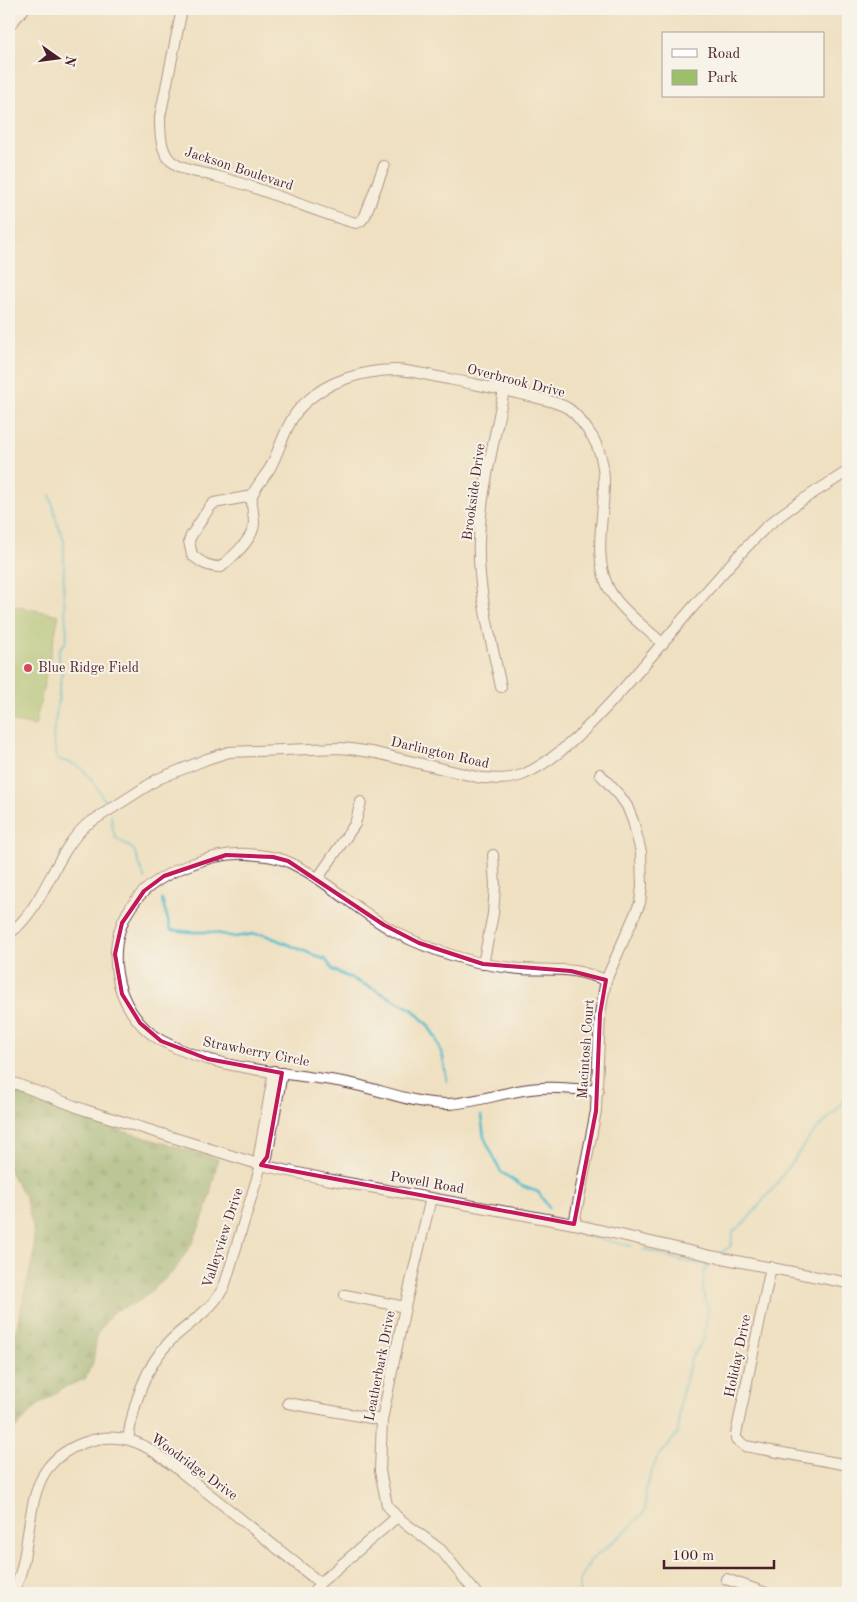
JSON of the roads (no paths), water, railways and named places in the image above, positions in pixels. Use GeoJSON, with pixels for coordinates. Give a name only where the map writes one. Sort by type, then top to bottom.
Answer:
{"type":"FeatureCollection","features":[{"type":"Feature","properties":{"kind":"street"},"geometry":{"type":"LineString","coordinates":[[9,26],[24,9]]}},
{"type":"Feature","properties":{"kind":"street","name":"Jackson Boulevard"},"geometry":{"type":"LineString","coordinates":[[182,9],[160,117],[160,134],[170,160],[182,168],[249,185],[356,223],[365,216],[384,166]]}},
{"type":"Feature","properties":{"kind":"street","name":"Overbrook Drive"},"geometry":{"type":"LineString","coordinates":[[252,496],[273,462],[289,422],[299,409],[322,389],[343,380],[394,370],[504,390],[559,403],[569,409],[594,440],[602,461],[604,484],[601,532],[602,571],[609,588],[620,604],[663,644]]}},
{"type":"Feature","properties":{"kind":"street","name":"Brookside Drive"},"geometry":{"type":"LineString","coordinates":[[500,686],[483,600],[479,541],[482,509],[504,390]]}},
{"type":"Feature","properties":{"kind":"street","name":"Darlington Road"},"geometry":{"type":"LineString","coordinates":[[9,934],[29,915],[60,858],[76,834],[98,816],[158,779],[229,752],[338,748],[376,753],[481,778],[514,778],[534,769],[571,742],[595,720],[762,530],[787,511],[848,471]]}},
{"type":"Feature","properties":{"kind":"street"},"geometry":{"type":"LineString","coordinates":[[252,496],[253,531],[239,550],[221,567],[211,567],[192,555],[189,541],[209,508],[214,504],[252,496]]}},
{"type":"Feature","properties":{"kind":"street","name":"Macintosh Court"},"geometry":{"type":"LineString","coordinates":[[574,1224],[596,1111],[599,1023],[606,980],[640,903],[643,869],[637,836],[627,806],[600,774]]}},
{"type":"Feature","properties":{"kind":"street"},"geometry":{"type":"LineString","coordinates":[[318,878],[355,824],[361,802]]}},
{"type":"Feature","properties":{"kind":"street","name":"Strawberry Circle"},"geometry":{"type":"LineString","coordinates":[[598,1091],[552,1087],[528,1089],[466,1102],[446,1104],[422,1101],[345,1082],[208,1059],[161,1041],[147,1031],[127,1006],[118,982],[115,954],[117,938],[128,911],[144,891],[164,876],[178,869],[226,855],[243,854],[260,855],[288,861],[318,878],[384,925],[426,945],[483,964],[512,968],[570,971],[590,974],[606,980]]}},
{"type":"Feature","properties":{"kind":"street"},"geometry":{"type":"LineString","coordinates":[[483,964],[494,914],[496,886],[493,855]]}},
{"type":"Feature","properties":{"kind":"street","name":"Valleyview Drive"},"geometry":{"type":"LineString","coordinates":[[128,1440],[134,1407],[148,1374],[158,1357],[168,1343],[209,1308],[221,1293],[261,1165],[259,1156],[278,1072]]}},
{"type":"Feature","properties":{"kind":"street","name":"Powell Road"},"geometry":{"type":"LineString","coordinates":[[9,1080],[85,1110],[261,1165],[574,1224],[711,1256],[848,1283]]}},
{"type":"Feature","properties":{"kind":"street","name":"Leatherbark Drive"},"geometry":{"type":"LineString","coordinates":[[430,1198],[405,1306],[382,1420],[380,1471],[387,1505],[397,1517],[441,1550],[476,1593]]}},
{"type":"Feature","properties":{"kind":"street","name":"Holiday Drive"},"geometry":{"type":"LineString","coordinates":[[771,1267],[736,1439],[745,1446],[848,1465]]}},
{"type":"Feature","properties":{"kind":"street"},"geometry":{"type":"LineString","coordinates":[[345,1295],[405,1306]]}},
{"type":"Feature","properties":{"kind":"street"},"geometry":{"type":"LineString","coordinates":[[288,1403],[382,1420]]}},
{"type":"Feature","properties":{"kind":"street","name":"Woodridge Drive"},"geometry":{"type":"LineString","coordinates":[[12,1593],[19,1579],[38,1488],[48,1468],[64,1454],[87,1442],[102,1439],[128,1440],[156,1453],[320,1583]]}},
{"type":"Feature","properties":{"kind":"street"},"geometry":{"type":"LineString","coordinates":[[313,1593],[320,1583],[397,1517]]}},
{"type":"Feature","properties":{"kind":"street"},"geometry":{"type":"LineString","coordinates":[[726,1579],[766,1593]]}},
{"type":"Feature","properties":{"kind":"waterway"},"geometry":{"type":"LineString","coordinates":[[50,495],[58,526],[64,540],[63,588],[67,635],[65,643],[59,649],[62,672],[53,737],[57,758],[76,765],[85,772],[106,803]]}},
{"type":"Feature","properties":{"kind":"waterway"},"geometry":{"type":"LineString","coordinates":[[111,816],[116,838],[134,850],[145,879]]}},
{"type":"Feature","properties":{"kind":"waterway"},"geometry":{"type":"LineString","coordinates":[[162,900],[171,930],[211,932],[235,937],[253,934],[265,935],[326,960],[333,970],[413,1010],[427,1024],[436,1038],[443,1057],[447,1081]]}},
{"type":"Feature","properties":{"kind":"waterway"},"geometry":{"type":"LineString","coordinates":[[722,1252],[731,1246],[733,1232],[746,1221],[775,1186],[812,1134],[837,1110],[848,1094]]}},
{"type":"Feature","properties":{"kind":"waterway"},"geometry":{"type":"LineString","coordinates":[[481,1116],[484,1137],[501,1172],[522,1186],[538,1192],[549,1208]]}},
{"type":"Feature","properties":{"kind":"waterway"},"geometry":{"type":"LineString","coordinates":[[563,1228],[586,1236],[631,1246]]}},
{"type":"Feature","properties":{"kind":"waterway"},"geometry":{"type":"LineString","coordinates":[[644,1249],[687,1262],[705,1264],[706,1269]]}},
{"type":"Feature","properties":{"kind":"waterway"},"geometry":{"type":"LineString","coordinates":[[580,1593],[579,1582],[590,1561],[627,1530],[645,1511],[646,1488],[656,1460],[678,1433],[680,1402],[691,1359],[704,1338],[708,1309],[703,1292],[704,1272],[712,1263]]}},
{"type":"Feature","properties":{"kind":"place","name":"Blue Ridge Field"},"geometry":{"type":"Point","coordinates":[28,668]}}]}
